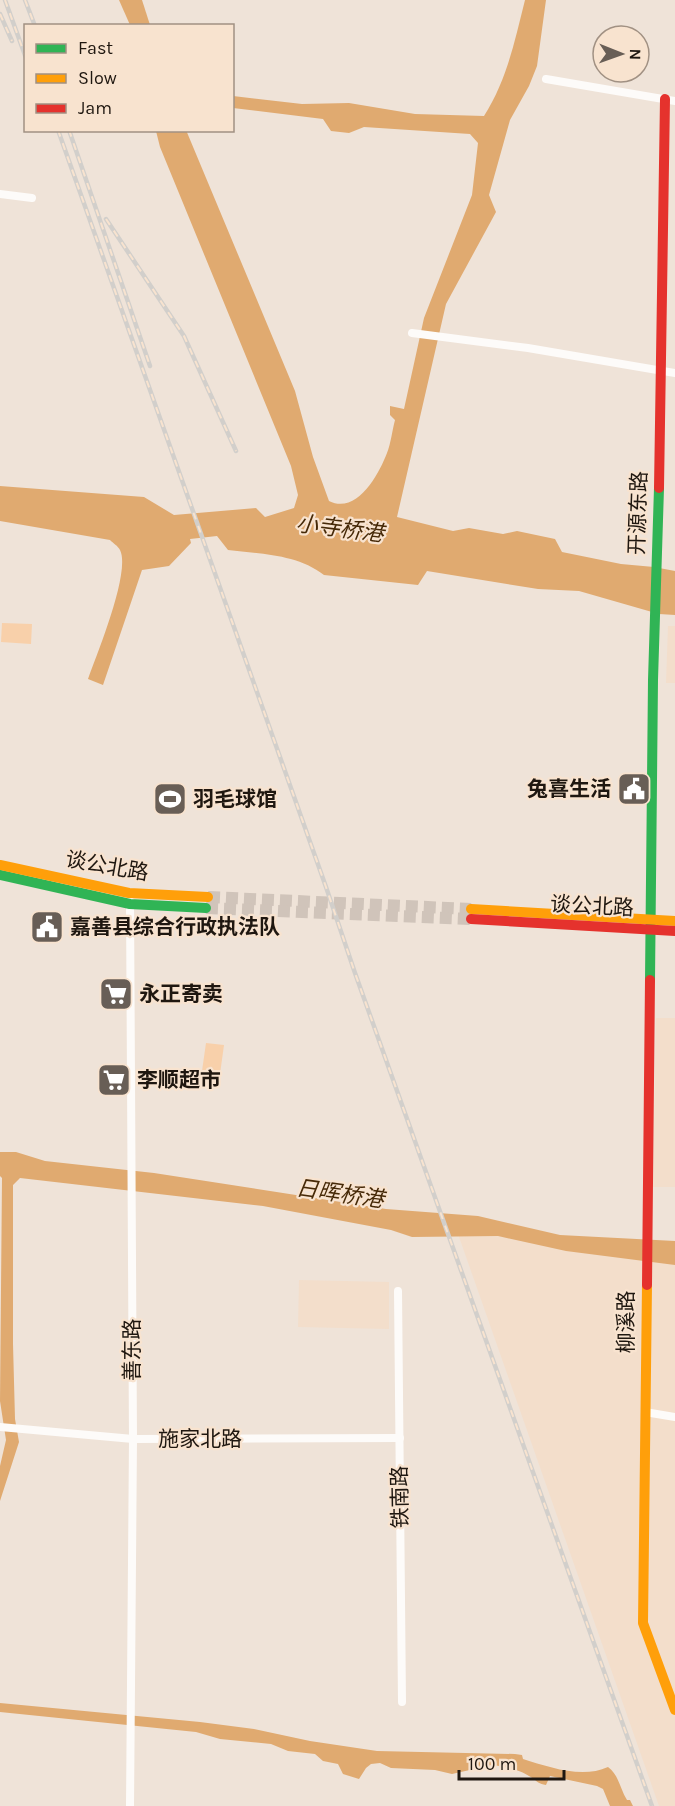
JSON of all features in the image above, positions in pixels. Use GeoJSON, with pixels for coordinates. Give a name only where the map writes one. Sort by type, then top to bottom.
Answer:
{"type":"FeatureCollection","features":[{"type":"Feature","properties":{"kind":"street"},"geometry":{"type":"LineString","coordinates":[[546,79],[670,100]]}},
{"type":"Feature","properties":{"kind":"street","name":"开源东路"},"geometry":{"type":"LineString","coordinates":[[650,924],[656,547],[670,100]]}},
{"type":"Feature","properties":{"kind":"street"},"geometry":{"type":"LineString","coordinates":[[0,194],[32,198]]}},
{"type":"Feature","properties":{"kind":"street"},"geometry":{"type":"LineString","coordinates":[[412,333],[446,336],[675,373]]}},
{"type":"Feature","properties":{"kind":"street","name":"谈公北路"},"geometry":{"type":"LineString","coordinates":[[0,865],[130,899]]}},
{"type":"Feature","properties":{"kind":"street","name":"谈公北路"},"geometry":{"type":"LineString","coordinates":[[0,875],[130,899],[207,903]]}},
{"type":"Feature","properties":{"kind":"street","name":"善东路"},"geometry":{"type":"LineString","coordinates":[[130,899],[133,1439],[130,1806]]}},
{"type":"Feature","properties":{"kind":"street","name":"谈公北路"},"geometry":{"type":"LineString","coordinates":[[471,914],[650,924],[675,921]]}},
{"type":"Feature","properties":{"kind":"street","name":"谈公北路"},"geometry":{"type":"LineString","coordinates":[[650,924],[675,931]]}},
{"type":"Feature","properties":{"kind":"street","name":"柳溪路"},"geometry":{"type":"LineString","coordinates":[[650,924],[642,1623],[675,1710]]}},
{"type":"Feature","properties":{"kind":"street","name":"铁南路"},"geometry":{"type":"LineString","coordinates":[[398,1291],[402,1702]]}},
{"type":"Feature","properties":{"kind":"street"},"geometry":{"type":"LineString","coordinates":[[645,1412],[675,1417]]}},
{"type":"Feature","properties":{"kind":"street","name":"施家北路"},"geometry":{"type":"LineString","coordinates":[[0,1427],[133,1439],[400,1438]]}},
{"type":"Feature","properties":{"kind":"shaded area"},"geometry":{"type":"Polygon","coordinates":[[[2,623],[32,624],[31,644],[1,642],[2,623]]]}},
{"type":"Feature","properties":{"kind":"shaded area"},"geometry":{"type":"Polygon","coordinates":[[[668,626],[675,626],[675,683],[666,683],[668,626]]]}},
{"type":"Feature","properties":{"kind":"shaded area"},"geometry":{"type":"Polygon","coordinates":[[[656,1018],[675,1018],[675,1187],[653,1187],[656,1018]]]}},
{"type":"Feature","properties":{"kind":"shaded area"},"geometry":{"type":"Polygon","coordinates":[[[206,1043],[224,1045],[220,1074],[202,1071],[206,1043]]]}},
{"type":"Feature","properties":{"kind":"shaded area"},"geometry":{"type":"Polygon","coordinates":[[[458,1234],[492,1235],[675,1262],[675,1806],[659,1806],[458,1234]]]}},
{"type":"Feature","properties":{"kind":"shaded area"},"geometry":{"type":"Polygon","coordinates":[[[299,1280],[389,1282],[389,1329],[298,1327],[299,1280]]]}},
{"type":"Feature","properties":{"kind":"water"},"geometry":{"type":"Polygon","coordinates":[[[119,0],[142,0],[150,24],[130,24],[119,0]]]}},
{"type":"Feature","properties":{"kind":"water","name":"小寺桥港"},"geometry":{"type":"Polygon","coordinates":[[[525,0],[546,0],[537,66],[510,120],[489,195],[496,212],[446,304],[397,517],[453,531],[469,528],[503,534],[517,531],[555,539],[562,552],[621,564],[675,571],[675,615],[659,614],[579,591],[538,589],[427,571],[418,585],[324,575],[290,559],[228,550],[217,536],[190,539],[191,543],[169,566],[142,570],[103,685],[88,679],[117,594],[121,576],[120,550],[110,540],[0,521],[0,486],[144,497],[174,515],[256,508],[265,517],[294,508],[298,495],[291,466],[160,147],[156,132],[187,132],[295,391],[313,457],[329,501],[339,504],[349,502],[358,498],[366,490],[383,462],[390,445],[395,420],[390,415],[390,406],[404,409],[424,318],[472,195],[478,143],[470,134],[364,127],[349,133],[331,131],[323,119],[234,108],[234,96],[302,104],[349,103],[415,114],[484,116],[499,88],[514,45],[525,0]]]}},
{"type":"Feature","properties":{"kind":"water"},"geometry":{"type":"Polygon","coordinates":[[[0,1152],[16,1152],[45,1161],[154,1173],[386,1209],[478,1216],[560,1235],[675,1241],[675,1265],[566,1251],[498,1236],[412,1237],[391,1230],[263,1206],[20,1178],[13,1185],[13,1344],[15,1419],[19,1442],[0,1501],[0,1466],[6,1440],[0,1401],[2,1178],[0,1176],[0,1152]]]}},
{"type":"Feature","properties":{"kind":"water"},"geometry":{"type":"Polygon","coordinates":[[[0,1703],[200,1722],[254,1729],[310,1741],[377,1751],[515,1754],[522,1755],[523,1759],[566,1771],[587,1772],[608,1767],[617,1778],[627,1800],[630,1800],[633,1806],[610,1806],[603,1789],[597,1786],[550,1776],[546,1785],[521,1772],[492,1765],[452,1774],[435,1770],[391,1768],[380,1763],[371,1764],[359,1779],[343,1774],[338,1764],[323,1761],[315,1754],[288,1751],[271,1744],[220,1739],[196,1732],[0,1712],[0,1703]]]}},
{"type":"Feature","properties":{"kind":"tunnel"},"geometry":{"type":"LineString","coordinates":[[208,897],[471,909]]}},
{"type":"Feature","properties":{"kind":"tunnel"},"geometry":{"type":"LineString","coordinates":[[206,908],[471,919]]}},
{"type":"Feature","properties":{"kind":"railway"},"geometry":{"type":"LineString","coordinates":[[5,0],[24,52]]}},
{"type":"Feature","properties":{"kind":"railway"},"geometry":{"type":"LineString","coordinates":[[25,0],[34,24]]}},
{"type":"Feature","properties":{"kind":"railway"},"geometry":{"type":"LineString","coordinates":[[0,14],[12,41]]}},
{"type":"Feature","properties":{"kind":"railway"},"geometry":{"type":"LineString","coordinates":[[59,132],[652,1806]]}},
{"type":"Feature","properties":{"kind":"railway"},"geometry":{"type":"LineString","coordinates":[[70,132],[150,366]]}},
{"type":"Feature","properties":{"kind":"railway"},"geometry":{"type":"LineString","coordinates":[[106,219],[184,336],[236,451]]}},
{"type":"Feature","properties":{"kind":"traffic: fast"},"geometry":{"type":"LineString","coordinates":[[650,980],[653,680],[659,488]]}},
{"type":"Feature","properties":{"kind":"traffic: fast"},"geometry":{"type":"LineString","coordinates":[[0,875],[130,904],[206,908]]}},
{"type":"Feature","properties":{"kind":"traffic: slow"},"geometry":{"type":"LineString","coordinates":[[0,865],[129,893],[208,897]]}},
{"type":"Feature","properties":{"kind":"traffic: slow"},"geometry":{"type":"LineString","coordinates":[[471,909],[675,921]]}},
{"type":"Feature","properties":{"kind":"traffic: slow"},"geometry":{"type":"LineString","coordinates":[[647,1285],[643,1623],[675,1710]]}},
{"type":"Feature","properties":{"kind":"traffic: jam"},"geometry":{"type":"LineString","coordinates":[[659,488],[665,99]]}},
{"type":"Feature","properties":{"kind":"traffic: jam"},"geometry":{"type":"LineString","coordinates":[[471,919],[675,931]]}},
{"type":"Feature","properties":{"kind":"traffic: jam"},"geometry":{"type":"LineString","coordinates":[[647,1285],[650,980]]}},
{"type":"Feature","properties":{"kind":"place","name":"兔喜生活"},"geometry":{"type":"Point","coordinates":[634,789]}},
{"type":"Feature","properties":{"kind":"place","name":"羽毛球馆"},"geometry":{"type":"Point","coordinates":[170,799]}},
{"type":"Feature","properties":{"kind":"place","name":"嘉善县综合行政执法队"},"geometry":{"type":"Point","coordinates":[47,927]}},
{"type":"Feature","properties":{"kind":"place","name":"永正寄卖"},"geometry":{"type":"Point","coordinates":[116,994]}},
{"type":"Feature","properties":{"kind":"place","name":"李顺超市"},"geometry":{"type":"Point","coordinates":[114,1080]}},
{"type":"Feature","properties":{"kind":"water label","name":"日晖桥港"},"geometry":{"type":"Point","coordinates":[340,1193]}}]}
